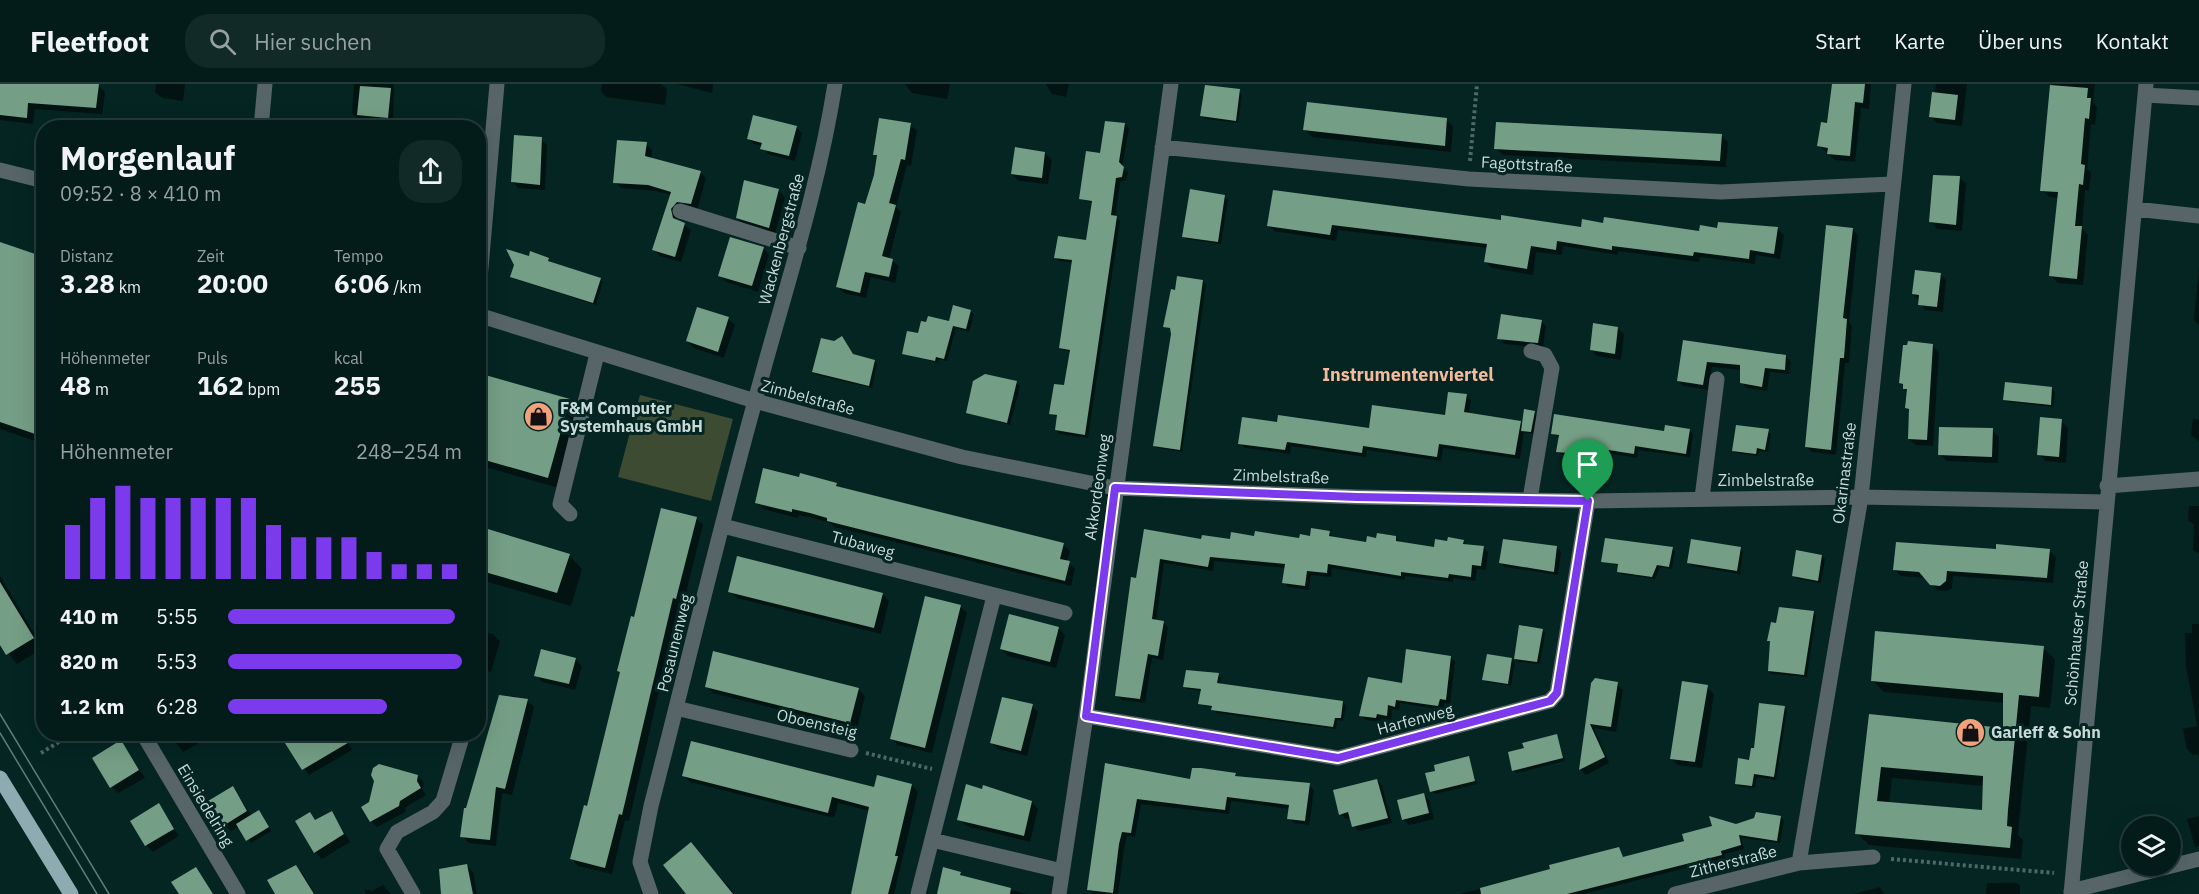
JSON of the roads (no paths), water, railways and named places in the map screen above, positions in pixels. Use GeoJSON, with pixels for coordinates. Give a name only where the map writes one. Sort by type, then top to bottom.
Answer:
{"type":"FeatureCollection","features":[{"type":"Feature","properties":{"kind":"main road"},"geometry":{"type":"LineString","coordinates":[[0,778],[71,894]]}},
{"type":"Feature","properties":{"kind":"street"},"geometry":{"type":"LineString","coordinates":[[262,120],[265,84]]}},
{"type":"Feature","properties":{"kind":"street"},"geometry":{"type":"LineString","coordinates":[[486,210],[497,84]]}},
{"type":"Feature","properties":{"kind":"street","name":"Wackenbergstraße"},"geometry":{"type":"LineString","coordinates":[[754,401],[799,248],[830,117],[835,84]]}},
{"type":"Feature","properties":{"kind":"street","name":"Akkordeonweg"},"geometry":{"type":"LineString","coordinates":[[1059,894],[1086,716],[1171,84]]}},
{"type":"Feature","properties":{"kind":"street","name":"Okarinastraße"},"geometry":{"type":"LineString","coordinates":[[1800,863],[1861,497],[1904,84]]}},
{"type":"Feature","properties":{"kind":"street"},"geometry":{"type":"LineString","coordinates":[[2146,89],[2199,98]]}},
{"type":"Feature","properties":{"kind":"street","name":"Schönhauser Straße"},"geometry":{"type":"LineString","coordinates":[[2146,89],[2071,892],[2199,859]]}},
{"type":"Feature","properties":{"kind":"street","name":"Fagottstraße"},"geometry":{"type":"LineString","coordinates":[[1162,147],[1469,179],[1721,192],[1892,184]]}},
{"type":"Feature","properties":{"kind":"street"},"geometry":{"type":"LineString","coordinates":[[0,170],[36,179]]}},
{"type":"Feature","properties":{"kind":"street"},"geometry":{"type":"LineString","coordinates":[[2135,208],[2199,216]]}},
{"type":"Feature","properties":{"kind":"street"},"geometry":{"type":"LineString","coordinates":[[680,211],[799,248]]}},
{"type":"Feature","properties":{"kind":"street","name":"Zimbelstraße"},"geometry":{"type":"LineString","coordinates":[[486,318],[754,401],[962,457],[1115,488],[1357,497],[1588,501],[2107,494]]}},
{"type":"Feature","properties":{"kind":"street"},"geometry":{"type":"LineString","coordinates":[[1530,499],[1552,368],[1545,356],[1531,351]]}},
{"type":"Feature","properties":{"kind":"street"},"geometry":{"type":"LineString","coordinates":[[570,514],[560,504],[597,354]]}},
{"type":"Feature","properties":{"kind":"street"},"geometry":{"type":"LineString","coordinates":[[1702,498],[1718,379]]}},
{"type":"Feature","properties":{"kind":"street","name":"Posaunenweg"},"geometry":{"type":"LineString","coordinates":[[651,894],[640,862],[651,806],[754,401]]}},
{"type":"Feature","properties":{"kind":"street"},"geometry":{"type":"LineString","coordinates":[[2107,494],[2199,479]]}},
{"type":"Feature","properties":{"kind":"street","name":"Harfenweg"},"geometry":{"type":"LineString","coordinates":[[1086,716],[1338,758],[1550,701],[1557,693],[1588,501]]}},
{"type":"Feature","properties":{"kind":"street","name":"Tubaweg"},"geometry":{"type":"LineString","coordinates":[[723,526],[1065,613]]}},
{"type":"Feature","properties":{"kind":"street"},"geometry":{"type":"LineString","coordinates":[[918,894],[994,596]]}},
{"type":"Feature","properties":{"kind":"street","name":"Oboensteig"},"geometry":{"type":"LineString","coordinates":[[676,708],[850,750]]}},
{"type":"Feature","properties":{"kind":"street","name":"Einsiedelring"},"geometry":{"type":"LineString","coordinates":[[147,741],[238,894]]}},
{"type":"Feature","properties":{"kind":"street"},"geometry":{"type":"LineString","coordinates":[[413,894],[387,849],[396,832],[433,812],[443,801],[461,741]]}},
{"type":"Feature","properties":{"kind":"street"},"geometry":{"type":"LineString","coordinates":[[932,840],[1062,871]]}},
{"type":"Feature","properties":{"kind":"street","name":"Zitherstraße"},"geometry":{"type":"LineString","coordinates":[[1675,894],[1800,863],[1873,857]]}},
{"type":"Feature","properties":{"kind":"tram line"},"geometry":{"type":"LineString","coordinates":[[0,714],[109,894]]}},
{"type":"Feature","properties":{"kind":"tram line"},"geometry":{"type":"LineString","coordinates":[[0,733],[97,894]]}},
{"type":"Feature","properties":{"kind":"place","name":"F&M Computer Systemhaus GmbH"},"geometry":{"type":"Point","coordinates":[539,417]}},
{"type":"Feature","properties":{"kind":"place","name":"Garleff & Sohn"},"geometry":{"type":"Point","coordinates":[1970,732]}},
{"type":"Feature","properties":{"kind":"district","name":"Instrumentenviertel"},"geometry":{"type":"Point","coordinates":[1408,374]}}]}
